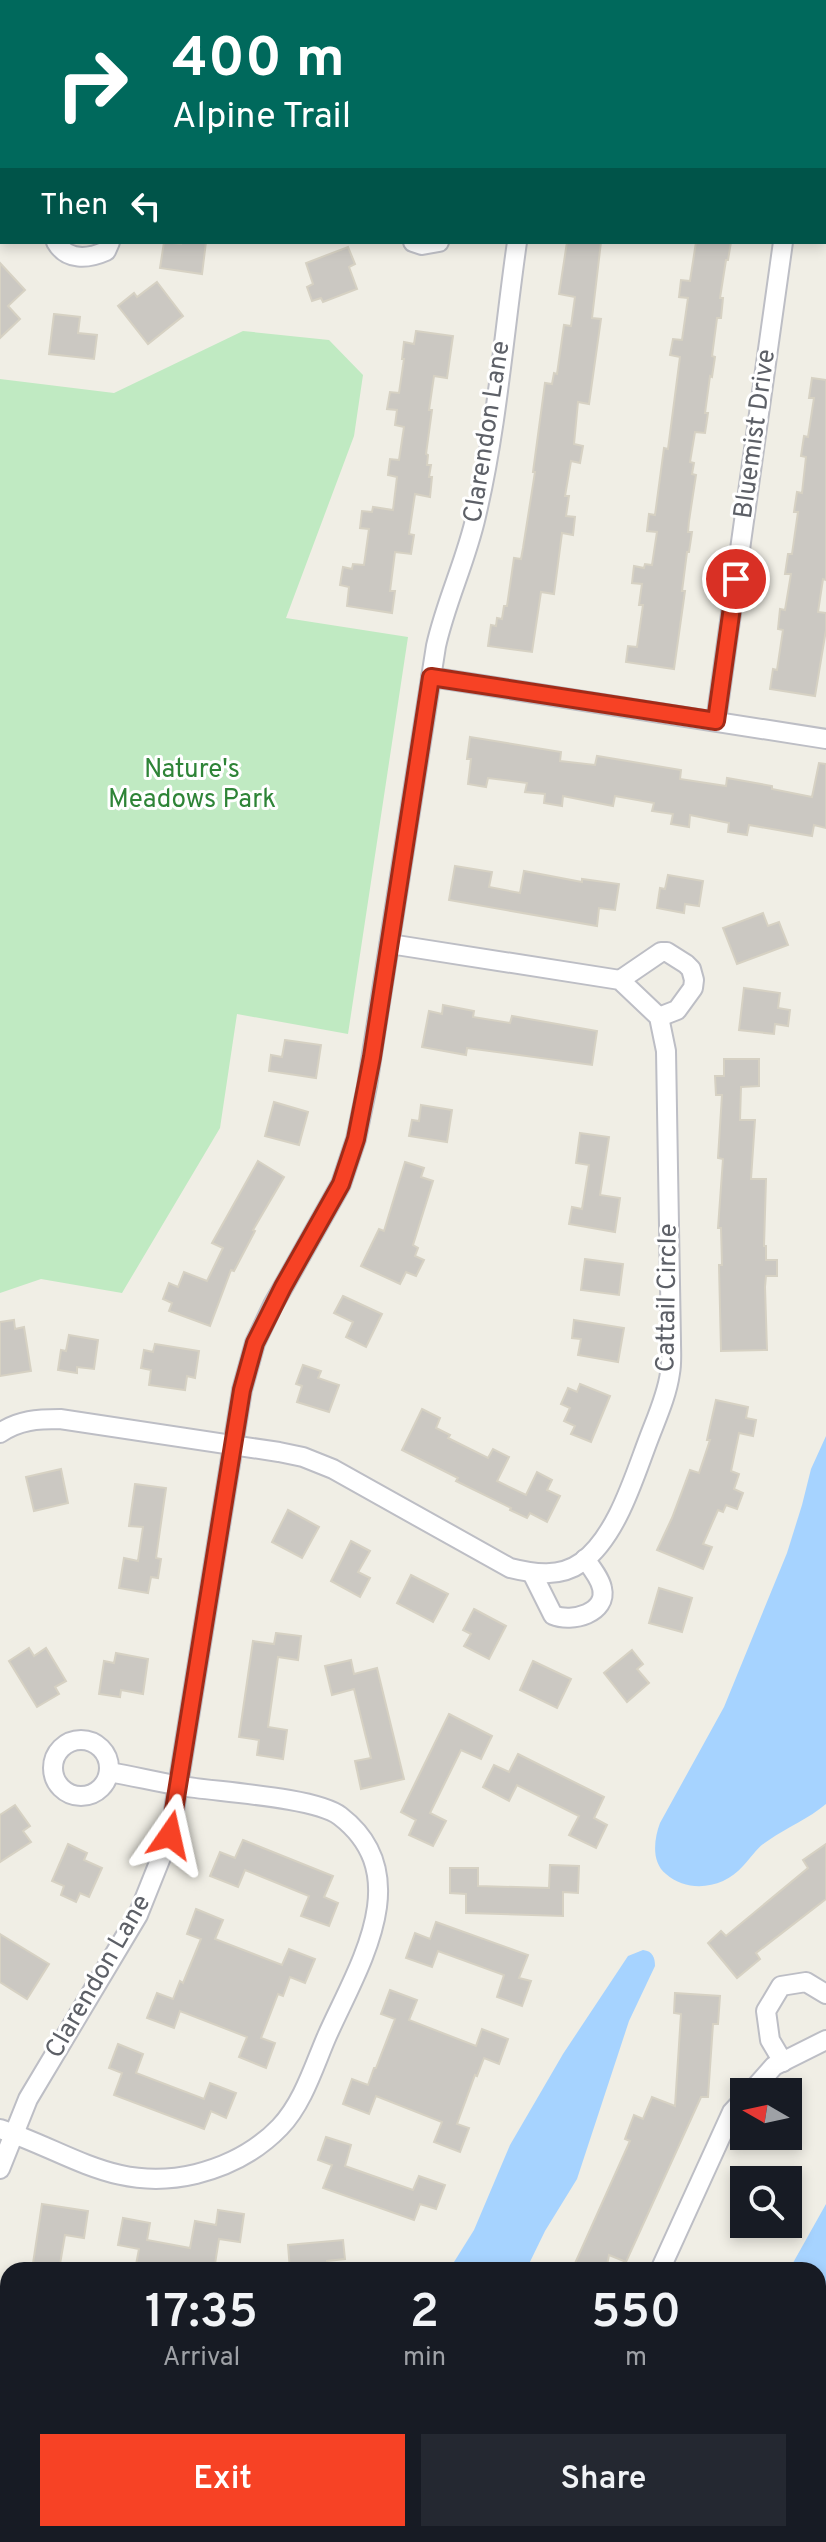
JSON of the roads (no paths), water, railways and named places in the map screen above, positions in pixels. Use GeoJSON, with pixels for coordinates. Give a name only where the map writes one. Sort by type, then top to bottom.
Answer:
{"type":"FeatureCollection","features":[{"type":"Feature","properties":{"kind":"street"},"geometry":{"type":"LineString","coordinates":[[56,244],[68,255],[83,258],[106,251],[109,244]]}},
{"type":"Feature","properties":{"kind":"street","name":"Clarendon Lane"},"geometry":{"type":"LineString","coordinates":[[0,2169],[6,2131],[138,1915],[170,1835],[242,1390],[255,1343],[279,1293],[341,1184],[356,1139],[431,677],[443,617],[468,548],[483,484],[517,244]]}},
{"type":"Feature","properties":{"kind":"street","name":"Bluemist Drive"},"geometry":{"type":"LineString","coordinates":[[716,721],[783,244]]}},
{"type":"Feature","properties":{"kind":"street"},"geometry":{"type":"LineString","coordinates":[[431,677],[826,739]]}},
{"type":"Feature","properties":{"kind":"street"},"geometry":{"type":"LineString","coordinates":[[390,944],[620,980],[659,1017],[677,1010],[693,988],[694,980],[686,964],[667,952],[661,952],[620,980]]}},
{"type":"Feature","properties":{"kind":"street","name":"Cattail Circle"},"geometry":{"type":"LineString","coordinates":[[0,1433],[14,1424],[36,1419],[60,1419],[303,1457],[333,1469],[510,1568],[532,1573],[555,1573],[580,1564],[597,1548],[630,1490],[670,1374],[666,1051],[659,1017]]}},
{"type":"Feature","properties":{"kind":"street"},"geometry":{"type":"LineString","coordinates":[[532,1573],[553,1615],[579,1618],[590,1612],[602,1595],[602,1587],[585,1559]]}},
{"type":"Feature","properties":{"kind":"street"},"geometry":{"type":"LineString","coordinates":[[6,2131],[113,2175],[134,2179],[165,2179],[207,2171],[245,2155],[282,2125],[299,2099],[371,1939],[378,1907],[377,1872],[371,1851],[356,1830],[338,1814],[313,1804],[179,1786],[109,1772]]}},
{"type":"Feature","properties":{"kind":"street"},"geometry":{"type":"LineString","coordinates":[[783,2062],[770,2040],[766,2011],[781,1986],[806,1982],[826,1994]]}},
{"type":"Feature","properties":{"kind":"street"},"geometry":{"type":"LineString","coordinates":[[763,2078],[774,2066],[826,2040]]}},
{"type":"Feature","properties":{"kind":"street"},"geometry":{"type":"LineString","coordinates":[[664,2262],[730,2116]]}},
{"type":"Feature","properties":{"kind":"water"},"geometry":{"type":"Polygon","coordinates":[[[826,1436],[826,1804],[765,1843],[726,1879],[706,1886],[685,1884],[666,1874],[658,1863],[655,1843],[658,1829],[724,1707],[787,1553],[811,1469],[826,1436]]]}},
{"type":"Feature","properties":{"kind":"water"},"geometry":{"type":"Polygon","coordinates":[[[643,1950],[649,1952],[653,1955],[655,1966],[629,2021],[577,2179],[530,2262],[454,2262],[474,2230],[510,2145],[563,2054],[628,1956],[643,1950]]]}},
{"type":"Feature","properties":{"kind":"water"},"geometry":{"type":"Polygon","coordinates":[[[826,2204],[826,2262],[793,2262],[826,2204]]]}},
{"type":"Feature","properties":{"kind":"park label","name":"Nature's Meadows Park"},"geometry":{"type":"Point","coordinates":[192,785]}}]}
